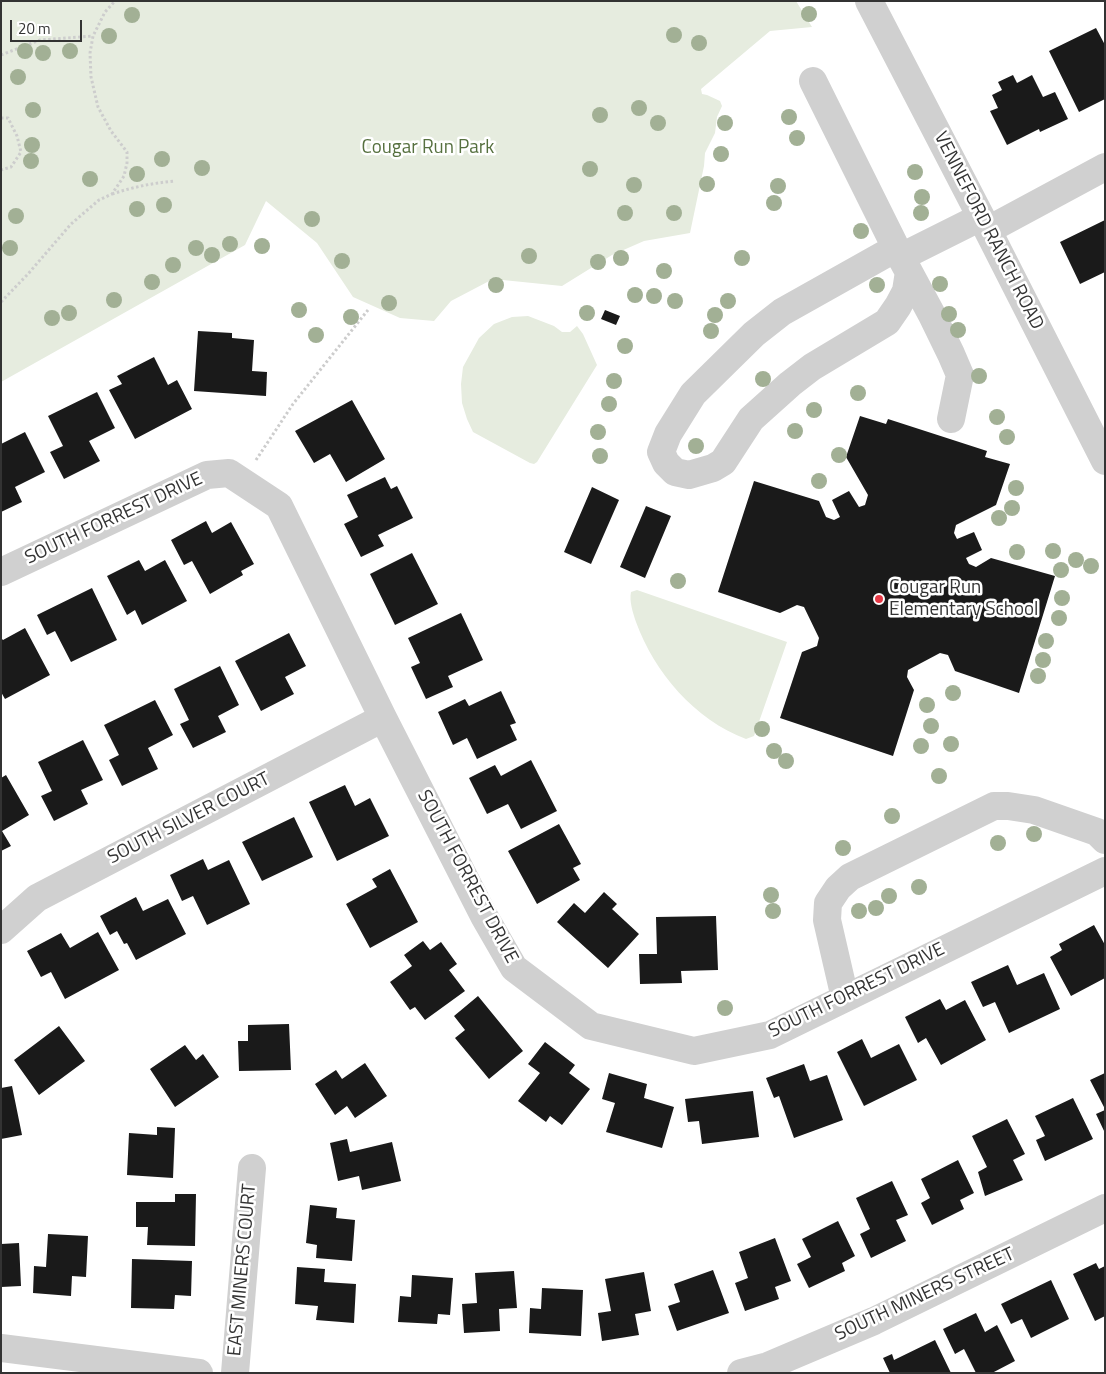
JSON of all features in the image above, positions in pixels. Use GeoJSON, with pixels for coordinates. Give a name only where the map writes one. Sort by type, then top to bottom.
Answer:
{"type":"FeatureCollection","features":[{"type":"Feature","properties":{"kind":"street","name":"VENNEFORD RANCH ROAD"},"geometry":{"type":"LineString","coordinates":[[869,1],[985,223],[1105,461]]}},
{"type":"Feature","properties":{"kind":"street"},"geometry":{"type":"LineString","coordinates":[[813,81],[932,315],[960,375],[951,419]]}},
{"type":"Feature","properties":{"kind":"street"},"geometry":{"type":"LineString","coordinates":[[902,259],[906,291],[887,322],[812,367],[790,384],[751,419],[723,462],[713,468],[689,475],[675,472],[666,464],[661,452],[668,434],[693,394],[751,337],[782,312],[902,259],[985,223],[1105,167]]}},
{"type":"Feature","properties":{"kind":"street","name":"SOUTH FORREST DRIVE"},"geometry":{"type":"LineString","coordinates":[[1,572],[208,475],[229,473],[278,506],[484,916],[514,968],[591,1026],[694,1051],[770,1035],[1105,871]]}},
{"type":"Feature","properties":{"kind":"street","name":"SOUTH SILVER COURT"},"geometry":{"type":"LineString","coordinates":[[1,930],[37,898],[383,718]]}},
{"type":"Feature","properties":{"kind":"street"},"geometry":{"type":"LineString","coordinates":[[845,998],[827,920],[828,903],[838,888],[850,878],[994,806],[1034,810],[1097,832],[1105,840]]}},
{"type":"Feature","properties":{"kind":"street","name":"EAST MINERS COURT"},"geometry":{"type":"LineString","coordinates":[[235,1373],[252,1168]]}},
{"type":"Feature","properties":{"kind":"street","name":"SOUTH MINERS STREET"},"geometry":{"type":"LineString","coordinates":[[741,1373],[768,1366],[874,1321],[1105,1208]]}},
{"type":"Feature","properties":{"kind":"street"},"geometry":{"type":"LineString","coordinates":[[1,1348],[199,1373]]}},
{"type":"Feature","properties":{"kind":"path"},"geometry":{"type":"LineString","coordinates":[[112,194],[124,176],[127,152],[111,132],[98,106],[91,77],[90,53],[93,36],[105,12],[115,1]]}},
{"type":"Feature","properties":{"kind":"path"},"geometry":{"type":"LineString","coordinates":[[1,55],[40,40],[93,36]]}},
{"type":"Feature","properties":{"kind":"path"},"geometry":{"type":"LineString","coordinates":[[1,118],[8,118],[17,136],[21,152],[11,167],[1,170]]}},
{"type":"Feature","properties":{"kind":"path"},"geometry":{"type":"LineString","coordinates":[[1,302],[71,224],[99,200],[132,187],[175,181]]}},
{"type":"Feature","properties":{"kind":"path"},"geometry":{"type":"LineString","coordinates":[[241,481],[293,404],[368,310]]}},
{"type":"Feature","properties":{"kind":"green space","name":"Cougar Run Park"},"geometry":{"type":"Polygon","coordinates":[[[1,1],[796,1],[812,27],[770,31],[701,89],[702,94],[720,101],[722,106],[717,117],[715,133],[705,153],[690,233],[644,241],[612,255],[562,286],[493,279],[451,301],[434,321],[400,318],[353,297],[317,243],[266,201],[245,245],[1,382],[1,1]]]}},
{"type":"Feature","properties":{"kind":"green space"},"geometry":{"type":"Polygon","coordinates":[[[528,316],[554,326],[562,332],[570,332],[577,326],[583,334],[597,365],[534,464],[473,432],[462,403],[461,384],[463,367],[479,338],[494,324],[512,317],[528,316]]]}},
{"type":"Feature","properties":{"kind":"green space"},"geometry":{"type":"Polygon","coordinates":[[[637,590],[787,642],[754,736],[746,739],[727,731],[710,720],[694,707],[665,676],[644,641],[635,618],[631,592],[637,590]]]}},
{"type":"Feature","properties":{"kind":"building"},"geometry":{"type":"Polygon","coordinates":[[[1096,28],[1105,45],[1105,99],[1079,112],[1049,51],[1096,28]]]}},
{"type":"Feature","properties":{"kind":"building"},"geometry":{"type":"Polygon","coordinates":[[[1013,75],[1017,83],[1032,75],[1043,97],[1055,92],[1068,119],[1040,132],[1039,129],[1007,145],[990,111],[998,108],[992,95],[1002,90],[998,82],[1013,75]]]}},
{"type":"Feature","properties":{"kind":"building"},"geometry":{"type":"Polygon","coordinates":[[[1105,220],[1105,272],[1080,284],[1060,242],[1105,220]]]}},
{"type":"Feature","properties":{"kind":"building"},"geometry":{"type":"Polygon","coordinates":[[[605,310],[620,316],[616,325],[601,319],[605,310]]]}},
{"type":"Feature","properties":{"kind":"building"},"geometry":{"type":"Polygon","coordinates":[[[198,331],[232,333],[232,338],[254,340],[252,371],[267,372],[266,396],[194,391],[198,331]]]}},
{"type":"Feature","properties":{"kind":"building"},"geometry":{"type":"Polygon","coordinates":[[[154,357],[168,385],[177,380],[192,409],[135,439],[109,390],[122,384],[117,376],[154,357]]]}},
{"type":"Feature","properties":{"kind":"building"},"geometry":{"type":"Polygon","coordinates":[[[97,392],[115,428],[89,441],[100,461],[64,479],[50,452],[63,446],[48,416],[97,392]]]}},
{"type":"Feature","properties":{"kind":"building"},"geometry":{"type":"Polygon","coordinates":[[[352,400],[385,459],[346,482],[330,454],[314,463],[295,431],[352,400]]]}},
{"type":"Feature","properties":{"kind":"building"},"geometry":{"type":"Polygon","coordinates":[[[860,416],[886,424],[888,419],[987,451],[985,457],[1010,464],[996,505],[956,525],[954,533],[957,539],[974,532],[982,550],[966,558],[969,564],[976,567],[991,558],[1055,576],[1019,693],[955,671],[948,655],[940,653],[908,670],[907,677],[914,690],[893,756],[780,718],[802,652],[817,646],[819,638],[804,607],[797,605],[780,613],[718,592],[754,481],[819,501],[826,517],[834,520],[840,517],[832,500],[849,491],[859,507],[865,505],[868,495],[846,457],[860,416]]]}},
{"type":"Feature","properties":{"kind":"building"},"geometry":{"type":"Polygon","coordinates":[[[25,432],[45,472],[15,487],[22,502],[1,512],[1,444],[25,432]]]}},
{"type":"Feature","properties":{"kind":"building"},"geometry":{"type":"Polygon","coordinates":[[[385,477],[391,489],[397,486],[413,518],[378,535],[384,546],[361,557],[344,524],[358,517],[347,495],[385,477]]]}},
{"type":"Feature","properties":{"kind":"building"},"geometry":{"type":"Polygon","coordinates":[[[592,487],[619,500],[591,564],[564,552],[592,487]]]}},
{"type":"Feature","properties":{"kind":"building"},"geometry":{"type":"Polygon","coordinates":[[[646,506],[671,516],[645,578],[620,567],[646,506]]]}},
{"type":"Feature","properties":{"kind":"building"},"geometry":{"type":"Polygon","coordinates":[[[206,521],[212,533],[231,522],[254,564],[241,571],[243,575],[210,594],[192,561],[184,565],[171,540],[206,521]]]}},
{"type":"Feature","properties":{"kind":"building"},"geometry":{"type":"Polygon","coordinates":[[[412,553],[438,604],[395,625],[370,574],[412,553]]]}},
{"type":"Feature","properties":{"kind":"building"},"geometry":{"type":"Polygon","coordinates":[[[139,560],[145,571],[165,560],[187,601],[142,625],[135,610],[127,615],[107,576],[139,560]]]}},
{"type":"Feature","properties":{"kind":"building"},"geometry":{"type":"Polygon","coordinates":[[[92,588],[117,640],[71,662],[55,631],[47,635],[37,615],[92,588]]]}},
{"type":"Feature","properties":{"kind":"building"},"geometry":{"type":"Polygon","coordinates":[[[461,613],[483,660],[448,676],[453,687],[426,699],[411,667],[420,663],[408,638],[461,613]]]}},
{"type":"Feature","properties":{"kind":"building"},"geometry":{"type":"Polygon","coordinates":[[[25,628],[50,675],[5,699],[1,692],[1,638],[3,640],[25,628]]]}},
{"type":"Feature","properties":{"kind":"building"},"geometry":{"type":"Polygon","coordinates":[[[289,633],[306,666],[285,677],[294,694],[261,711],[235,661],[289,633]]]}},
{"type":"Feature","properties":{"kind":"building"},"geometry":{"type":"Polygon","coordinates":[[[220,666],[239,705],[218,716],[226,732],[193,748],[180,724],[189,720],[174,689],[220,666]]]}},
{"type":"Feature","properties":{"kind":"building"},"geometry":{"type":"Polygon","coordinates":[[[501,691],[516,723],[510,725],[517,740],[477,759],[467,738],[453,745],[438,712],[465,699],[469,706],[501,691]]]}},
{"type":"Feature","properties":{"kind":"building"},"geometry":{"type":"Polygon","coordinates":[[[155,700],[173,735],[148,748],[158,769],[122,786],[109,760],[119,755],[104,725],[155,700]]]}},
{"type":"Feature","properties":{"kind":"building"},"geometry":{"type":"Polygon","coordinates":[[[83,740],[103,780],[81,790],[88,804],[54,821],[41,796],[52,791],[38,762],[83,740]]]}},
{"type":"Feature","properties":{"kind":"building"},"geometry":{"type":"Polygon","coordinates":[[[531,760],[557,811],[521,829],[508,804],[487,814],[469,778],[495,765],[501,776],[531,760]]]}},
{"type":"Feature","properties":{"kind":"building"},"geometry":{"type":"Polygon","coordinates":[[[6,775],[29,815],[2,831],[11,846],[1,851],[1,778],[6,775]]]}},
{"type":"Feature","properties":{"kind":"building"},"geometry":{"type":"Polygon","coordinates":[[[345,785],[355,806],[370,798],[389,836],[337,861],[309,802],[345,785]]]}},
{"type":"Feature","properties":{"kind":"building"},"geometry":{"type":"Polygon","coordinates":[[[294,817],[313,857],[262,881],[242,842],[294,817]]]}},
{"type":"Feature","properties":{"kind":"building"},"geometry":{"type":"Polygon","coordinates":[[[559,824],[581,864],[573,868],[580,880],[537,904],[508,851],[559,824]]]}},
{"type":"Feature","properties":{"kind":"building"},"geometry":{"type":"Polygon","coordinates":[[[203,859],[208,870],[229,860],[250,904],[207,925],[193,896],[182,901],[170,875],[203,859]]]}},
{"type":"Feature","properties":{"kind":"building"},"geometry":{"type":"Polygon","coordinates":[[[390,869],[418,922],[370,948],[346,904],[377,887],[372,879],[390,869]]]}},
{"type":"Feature","properties":{"kind":"building"},"geometry":{"type":"Polygon","coordinates":[[[604,892],[617,904],[612,909],[639,934],[608,968],[557,922],[574,903],[585,913],[604,892]]]}},
{"type":"Feature","properties":{"kind":"building"},"geometry":{"type":"Polygon","coordinates":[[[136,897],[143,911],[168,899],[186,934],[136,960],[127,943],[124,944],[117,931],[110,935],[100,916],[136,897]]]}},
{"type":"Feature","properties":{"kind":"building"},"geometry":{"type":"Polygon","coordinates":[[[716,916],[718,970],[681,971],[682,983],[640,984],[639,954],[657,954],[656,917],[716,916]]]}},
{"type":"Feature","properties":{"kind":"building"},"geometry":{"type":"Polygon","coordinates":[[[1094,925],[1105,945],[1105,978],[1071,996],[1050,957],[1062,950],[1059,944],[1094,925]]]}},
{"type":"Feature","properties":{"kind":"building"},"geometry":{"type":"Polygon","coordinates":[[[98,932],[119,970],[65,999],[51,972],[41,977],[27,951],[61,933],[70,948],[98,932]]]}},
{"type":"Feature","properties":{"kind":"building"},"geometry":{"type":"Polygon","coordinates":[[[423,941],[430,950],[441,942],[457,964],[449,970],[465,991],[425,1020],[415,1007],[410,1010],[390,982],[412,966],[404,955],[423,941]]]}},
{"type":"Feature","properties":{"kind":"building"},"geometry":{"type":"Polygon","coordinates":[[[1008,965],[1017,985],[1044,973],[1060,1009],[1009,1033],[995,1002],[983,1007],[971,982],[1008,965]]]}},
{"type":"Feature","properties":{"kind":"building"},"geometry":{"type":"Polygon","coordinates":[[[478,996],[523,1051],[489,1079],[455,1038],[465,1030],[454,1016],[478,996]]]}},
{"type":"Feature","properties":{"kind":"building"},"geometry":{"type":"Polygon","coordinates":[[[940,999],[946,1010],[965,1000],[986,1040],[941,1065],[926,1038],[918,1043],[905,1017],[940,999]]]}},
{"type":"Feature","properties":{"kind":"building"},"geometry":{"type":"Polygon","coordinates":[[[289,1024],[291,1070],[239,1071],[238,1041],[248,1041],[248,1025],[289,1024]]]}},
{"type":"Feature","properties":{"kind":"building"},"geometry":{"type":"Polygon","coordinates":[[[59,1026],[85,1061],[39,1095],[14,1060],[59,1026]]]}},
{"type":"Feature","properties":{"kind":"building"},"geometry":{"type":"Polygon","coordinates":[[[862,1039],[871,1058],[899,1044],[917,1080],[864,1106],[837,1052],[862,1039]]]}},
{"type":"Feature","properties":{"kind":"building"},"geometry":{"type":"Polygon","coordinates":[[[545,1042],[575,1065],[569,1073],[590,1089],[562,1125],[550,1116],[546,1122],[518,1101],[540,1073],[528,1064],[545,1042]]]}},
{"type":"Feature","properties":{"kind":"building"},"geometry":{"type":"Polygon","coordinates":[[[185,1045],[196,1060],[203,1054],[219,1077],[175,1107],[150,1069],[185,1045]]]}},
{"type":"Feature","properties":{"kind":"building"},"geometry":{"type":"Polygon","coordinates":[[[365,1063],[387,1096],[355,1118],[347,1106],[335,1115],[315,1084],[336,1070],[342,1079],[365,1063]]]}},
{"type":"Feature","properties":{"kind":"building"},"geometry":{"type":"Polygon","coordinates":[[[804,1064],[810,1081],[827,1075],[843,1120],[794,1138],[779,1096],[774,1098],[766,1078],[804,1064]]]}},
{"type":"Feature","properties":{"kind":"building"},"geometry":{"type":"Polygon","coordinates":[[[609,1073],[647,1084],[644,1098],[674,1107],[662,1148],[606,1132],[615,1103],[602,1099],[609,1073]]]}},
{"type":"Feature","properties":{"kind":"building"},"geometry":{"type":"Polygon","coordinates":[[[1105,1073],[1105,1109],[1090,1080],[1105,1073]]]}},
{"type":"Feature","properties":{"kind":"building"},"geometry":{"type":"Polygon","coordinates":[[[12,1086],[22,1135],[1,1139],[1,1088],[12,1086]]]}},
{"type":"Feature","properties":{"kind":"building"},"geometry":{"type":"Polygon","coordinates":[[[753,1091],[759,1137],[702,1144],[699,1121],[688,1122],[685,1099],[753,1091]]]}},
{"type":"Feature","properties":{"kind":"building"},"geometry":{"type":"Polygon","coordinates":[[[1073,1098],[1093,1139],[1045,1161],[1036,1140],[1045,1136],[1035,1116],[1073,1098]]]}},
{"type":"Feature","properties":{"kind":"building"},"geometry":{"type":"Polygon","coordinates":[[[1105,1110],[1105,1133],[1096,1114],[1105,1110]]]}},
{"type":"Feature","properties":{"kind":"building"},"geometry":{"type":"Polygon","coordinates":[[[1007,1119],[1025,1154],[1013,1160],[1023,1180],[985,1196],[978,1172],[987,1167],[972,1136],[1007,1119]]]}},
{"type":"Feature","properties":{"kind":"building"},"geometry":{"type":"Polygon","coordinates":[[[157,1127],[175,1128],[173,1178],[127,1175],[129,1133],[157,1135],[157,1127]]]}},
{"type":"Feature","properties":{"kind":"building"},"geometry":{"type":"Polygon","coordinates":[[[347,1139],[350,1152],[392,1142],[401,1181],[362,1190],[359,1176],[338,1181],[330,1143],[347,1139]]]}},
{"type":"Feature","properties":{"kind":"building"},"geometry":{"type":"Polygon","coordinates":[[[958,1160],[974,1193],[960,1200],[964,1209],[932,1225],[921,1203],[930,1198],[921,1179],[958,1160]]]}},
{"type":"Feature","properties":{"kind":"building"},"geometry":{"type":"Polygon","coordinates":[[[892,1181],[908,1215],[896,1220],[906,1241],[871,1258],[860,1234],[870,1229],[856,1198],[892,1181]]]}},
{"type":"Feature","properties":{"kind":"building"},"geometry":{"type":"Polygon","coordinates":[[[175,1194],[196,1194],[195,1246],[147,1245],[148,1227],[136,1227],[136,1202],[175,1202],[175,1194]]]}},
{"type":"Feature","properties":{"kind":"building"},"geometry":{"type":"Polygon","coordinates":[[[310,1205],[337,1208],[336,1218],[355,1220],[352,1261],[316,1258],[317,1245],[306,1243],[310,1205]]]}},
{"type":"Feature","properties":{"kind":"building"},"geometry":{"type":"Polygon","coordinates":[[[838,1221],[855,1256],[842,1263],[845,1271],[809,1288],[797,1264],[811,1257],[802,1239],[838,1221]]]}},
{"type":"Feature","properties":{"kind":"building"},"geometry":{"type":"Polygon","coordinates":[[[48,1234],[88,1236],[86,1277],[72,1276],[71,1296],[33,1293],[34,1266],[46,1267],[48,1234]]]}},
{"type":"Feature","properties":{"kind":"building"},"geometry":{"type":"Polygon","coordinates":[[[775,1238],[791,1281],[775,1287],[779,1299],[745,1311],[735,1283],[748,1278],[739,1252],[775,1238]]]}},
{"type":"Feature","properties":{"kind":"building"},"geometry":{"type":"Polygon","coordinates":[[[19,1243],[21,1286],[1,1287],[1,1244],[19,1243]]]}},
{"type":"Feature","properties":{"kind":"building"},"geometry":{"type":"Polygon","coordinates":[[[132,1259],[192,1261],[191,1296],[175,1295],[174,1309],[131,1308],[132,1259]]]}},
{"type":"Feature","properties":{"kind":"building"},"geometry":{"type":"Polygon","coordinates":[[[1096,1263],[1099,1269],[1105,1266],[1105,1316],[1095,1321],[1073,1274],[1096,1263]]]}},
{"type":"Feature","properties":{"kind":"building"},"geometry":{"type":"Polygon","coordinates":[[[297,1267],[325,1269],[324,1282],[356,1284],[354,1323],[316,1320],[318,1306],[295,1304],[297,1267]]]}},
{"type":"Feature","properties":{"kind":"building"},"geometry":{"type":"Polygon","coordinates":[[[713,1270],[729,1313],[677,1331],[668,1306],[680,1302],[674,1284],[713,1270]]]}},
{"type":"Feature","properties":{"kind":"building"},"geometry":{"type":"Polygon","coordinates":[[[514,1271],[517,1308],[499,1309],[500,1331],[464,1333],[462,1304],[477,1303],[475,1273],[514,1271]]]}},
{"type":"Feature","properties":{"kind":"building"},"geometry":{"type":"Polygon","coordinates":[[[644,1272],[651,1311],[635,1314],[639,1335],[602,1341],[598,1313],[611,1311],[605,1279],[644,1272]]]}},
{"type":"Feature","properties":{"kind":"building"},"geometry":{"type":"Polygon","coordinates":[[[412,1275],[453,1278],[450,1315],[438,1314],[437,1324],[398,1322],[400,1296],[411,1297],[412,1275]]]}},
{"type":"Feature","properties":{"kind":"building"},"geometry":{"type":"Polygon","coordinates":[[[1051,1280],[1069,1319],[1031,1338],[1022,1319],[1011,1324],[1001,1304],[1051,1280]]]}},
{"type":"Feature","properties":{"kind":"building"},"geometry":{"type":"Polygon","coordinates":[[[542,1288],[583,1290],[581,1336],[529,1333],[530,1308],[541,1309],[542,1288]]]}},
{"type":"Feature","properties":{"kind":"building"},"geometry":{"type":"Polygon","coordinates":[[[976,1313],[985,1332],[997,1325],[1015,1361],[992,1373],[976,1373],[964,1349],[955,1354],[943,1329],[976,1313]]]}},
{"type":"Feature","properties":{"kind":"building"},"geometry":{"type":"Polygon","coordinates":[[[935,1340],[951,1373],[890,1373],[883,1358],[892,1354],[894,1360],[935,1340]]]}},
{"type":"Feature","properties":{"kind":"place","name":"Cougar Run Elementary School"},"geometry":{"type":"Point","coordinates":[879,599]}}]}
